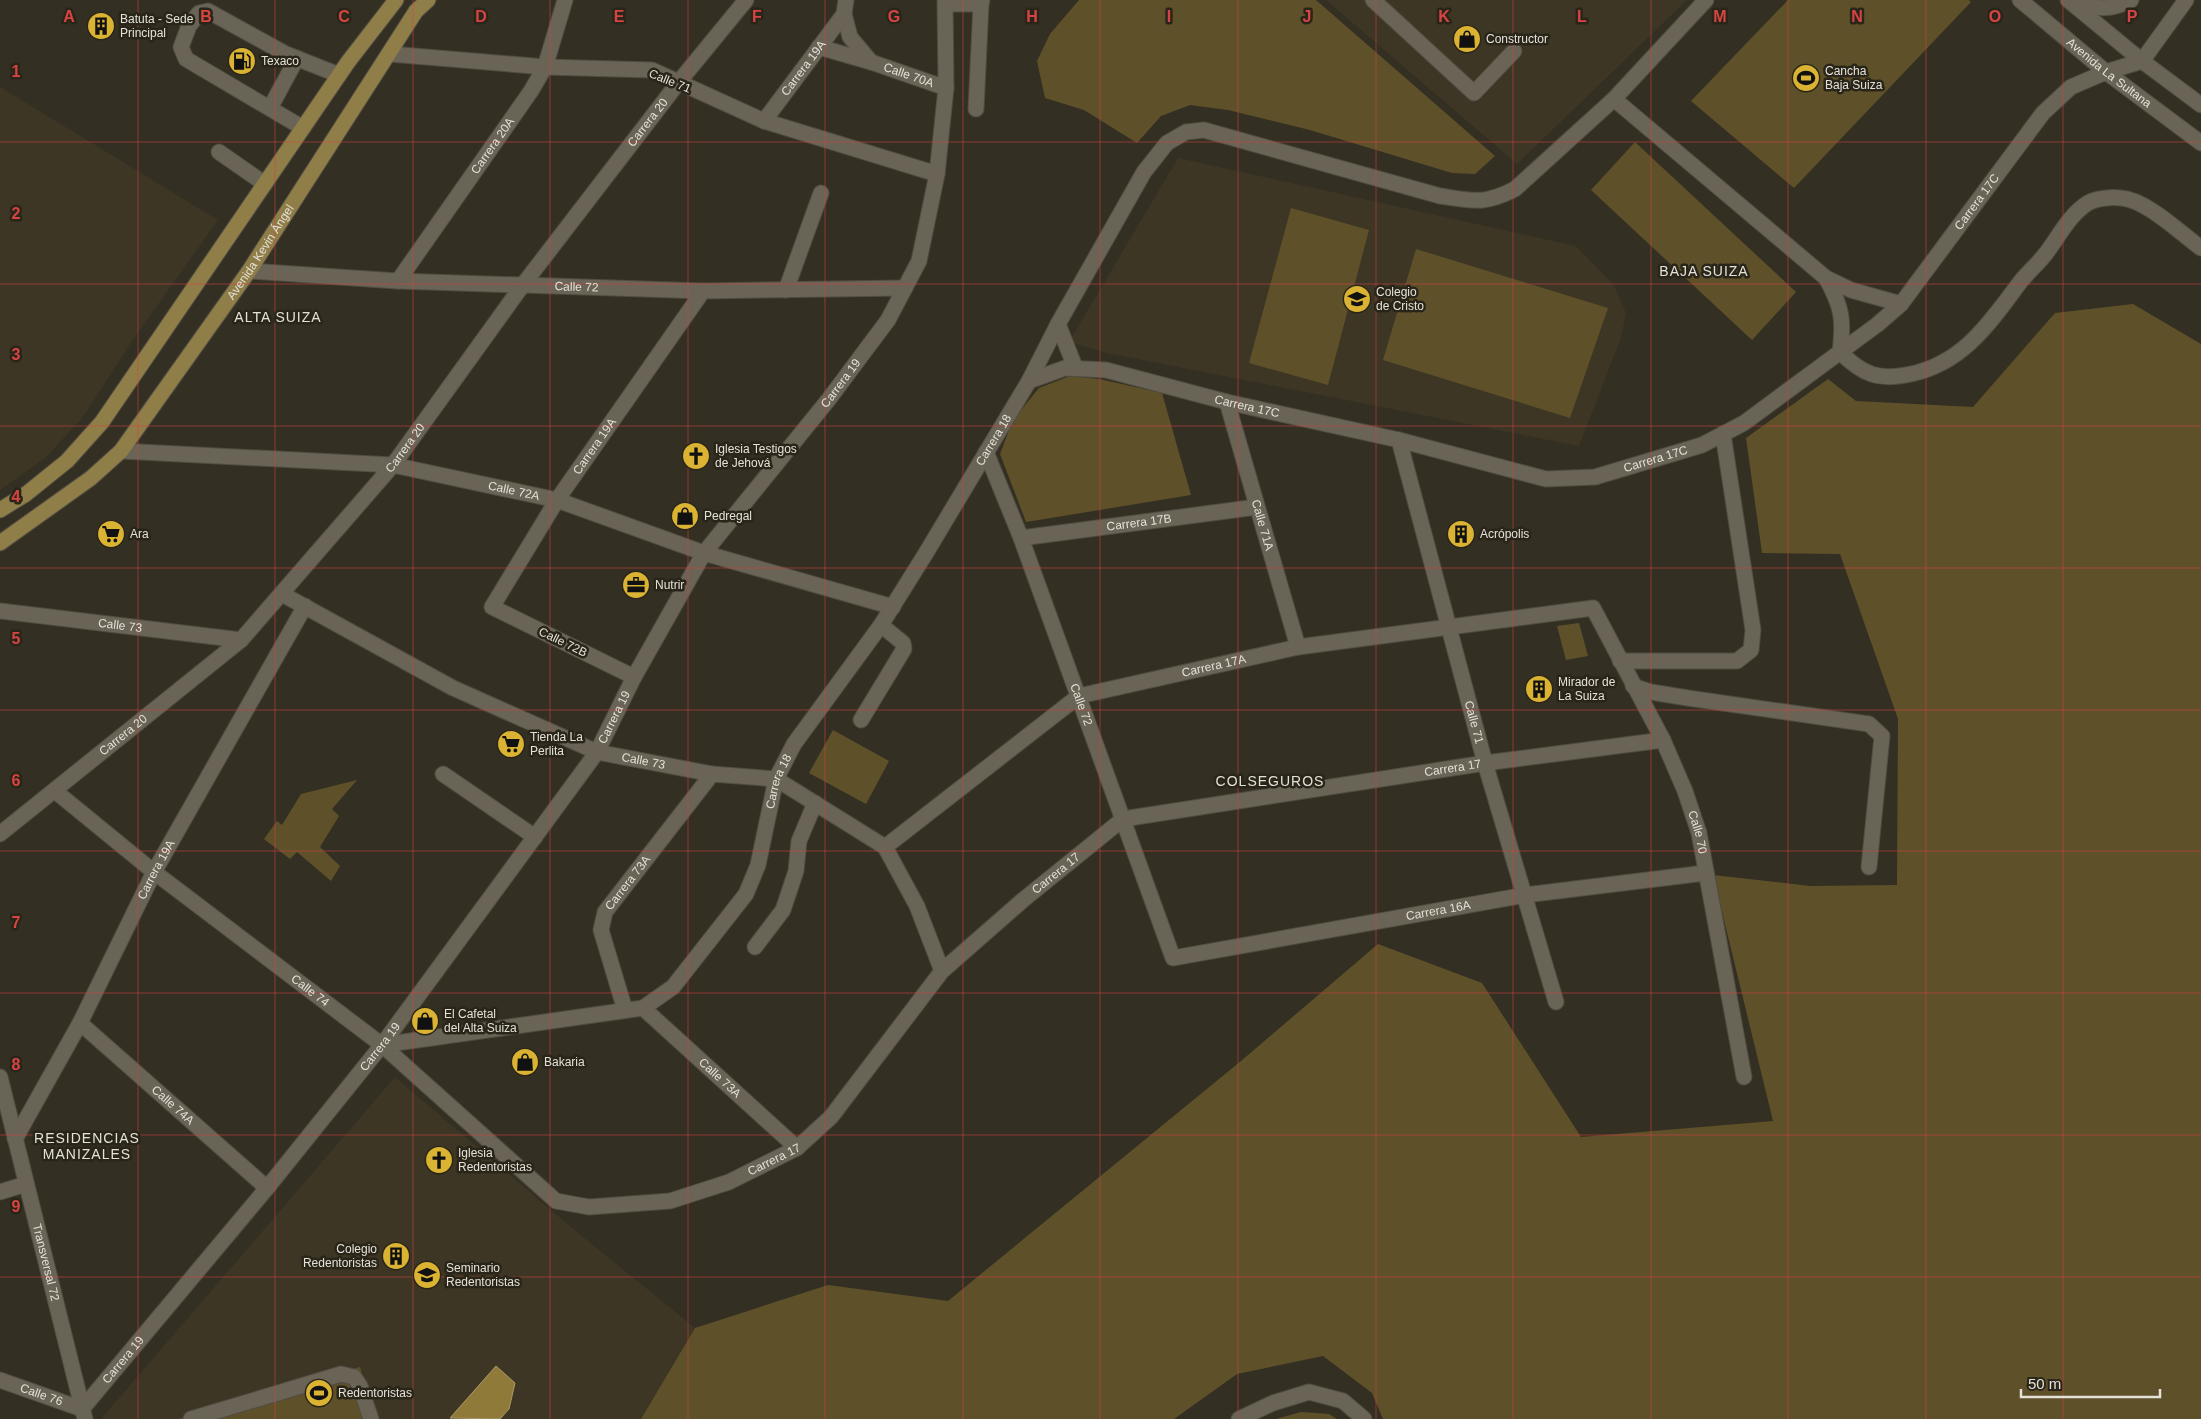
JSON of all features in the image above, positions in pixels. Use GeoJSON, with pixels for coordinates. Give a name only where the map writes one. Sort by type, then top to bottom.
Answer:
{"type":"FeatureCollection","features":[{"type":"Feature","properties":{"kind":"main road"},"geometry":{"type":"LineString","coordinates":[[0,510],[26,494],[67,461],[102,422],[339,75],[396,0]]}},
{"type":"Feature","properties":{"kind":"main road","name":"Avenida Kevin Ángel"},"geometry":{"type":"LineString","coordinates":[[0,543],[84,483],[121,451],[249,271],[416,11],[428,0]]}},
{"type":"Feature","properties":{"kind":"street","name":"Carrera 20A"},"geometry":{"type":"LineString","coordinates":[[398,281],[531,91],[545,67],[565,0]]}},
{"type":"Feature","properties":{"kind":"street","name":"Carrera 20"},"geometry":{"type":"LineString","coordinates":[[0,834],[241,640],[393,465],[522,286],[678,83],[746,0]]}},
{"type":"Feature","properties":{"kind":"street"},"geometry":{"type":"LineString","coordinates":[[1373,0],[1474,93],[1514,51]]}},
{"type":"Feature","properties":{"kind":"street","name":"Carrera 18"},"geometry":{"type":"LineString","coordinates":[[382,1045],[642,1008],[673,987],[746,894],[758,865],[776,779],[794,744],[893,607],[1029,381],[1058,324],[1144,172],[1167,143],[1186,132],[1204,130],[1440,196],[1480,202],[1498,198],[1515,189],[1614,99],[1706,0]]}},
{"type":"Feature","properties":{"kind":"street","name":"Avenida La Sultana"},"geometry":{"type":"LineString","coordinates":[[2020,0],[2106,72],[2201,143]]}},
{"type":"Feature","properties":{"kind":"street"},"geometry":{"type":"LineString","coordinates":[[2068,0],[2098,9],[2116,7],[2131,0]]}},
{"type":"Feature","properties":{"kind":"street"},"geometry":{"type":"LineString","coordinates":[[2068,0],[2142,61],[2201,105]]}},
{"type":"Feature","properties":{"kind":"street"},"geometry":{"type":"LineString","coordinates":[[2142,61],[2186,0]]}},
{"type":"Feature","properties":{"kind":"street"},"geometry":{"type":"LineString","coordinates":[[945,2],[981,2],[976,109]]}},
{"type":"Feature","properties":{"kind":"street","name":"Carrera 19"},"geometry":{"type":"LineString","coordinates":[[83,1414],[382,1045],[597,752],[634,676],[704,553],[830,399],[888,320],[919,261],[936,174],[946,88],[945,2]]}},
{"type":"Feature","properties":{"kind":"street","name":"Calle 70A"},"geometry":{"type":"LineString","coordinates":[[845,7],[850,37],[871,62]]}},
{"type":"Feature","properties":{"kind":"street","name":"Carrera 19A"},"geometry":{"type":"LineString","coordinates":[[764,121],[819,47],[845,7]]}},
{"type":"Feature","properties":{"kind":"street"},"geometry":{"type":"LineString","coordinates":[[303,128],[186,59],[181,47],[189,26],[199,13],[208,11],[297,58],[339,75]]}},
{"type":"Feature","properties":{"kind":"street","name":"Calle 70A"},"geometry":{"type":"LineString","coordinates":[[819,47],[871,62],[946,88]]}},
{"type":"Feature","properties":{"kind":"street","name":"Calle 71"},"geometry":{"type":"LineString","coordinates":[[390,54],[545,67],[652,70],[764,121],[936,174]]}},
{"type":"Feature","properties":{"kind":"street"},"geometry":{"type":"LineString","coordinates":[[270,108],[297,58]]}},
{"type":"Feature","properties":{"kind":"street","name":"Carrera 17C"},"geometry":{"type":"LineString","coordinates":[[1029,381],[1059,369],[1074,367],[1106,370],[1227,402],[1399,440],[1546,479],[1595,477],[1702,445],[1744,423],[1878,324],[1901,304],[2043,113],[2071,87],[2106,72],[2142,61]]}},
{"type":"Feature","properties":{"kind":"street"},"geometry":{"type":"LineString","coordinates":[[1614,99],[1826,278],[1851,290],[1901,304]]}},
{"type":"Feature","properties":{"kind":"street"},"geometry":{"type":"LineString","coordinates":[[219,152],[265,184]]}},
{"type":"Feature","properties":{"kind":"street"},"geometry":{"type":"LineString","coordinates":[[786,290],[821,193]]}},
{"type":"Feature","properties":{"kind":"street"},"geometry":{"type":"LineString","coordinates":[[1826,278],[1838,300],[1843,326],[1840,352],[1860,370],[1871,375],[1886,378],[1928,370],[1946,362],[1974,341],[2009,300],[2025,276],[2045,254],[2074,215],[2090,202],[2120,197],[2129,199],[2144,206],[2201,248]]}},
{"type":"Feature","properties":{"kind":"street","name":"Calle 72"},"geometry":{"type":"LineString","coordinates":[[249,271],[398,281],[704,291],[905,288]]}},
{"type":"Feature","properties":{"kind":"street","name":"Carrera 19A"},"geometry":{"type":"LineString","coordinates":[[492,607],[557,500],[704,291]]}},
{"type":"Feature","properties":{"kind":"street"},"geometry":{"type":"LineString","coordinates":[[1058,324],[1074,367]]}},
{"type":"Feature","properties":{"kind":"street","name":"Calle 71A"},"geometry":{"type":"LineString","coordinates":[[1227,402],[1298,647]]}},
{"type":"Feature","properties":{"kind":"street"},"geometry":{"type":"LineString","coordinates":[[1620,661],[1737,661],[1751,650],[1753,630],[1723,434]]}},
{"type":"Feature","properties":{"kind":"street","name":"Calle 71"},"geometry":{"type":"LineString","coordinates":[[1399,440],[1485,763],[1556,1002]]}},
{"type":"Feature","properties":{"kind":"street","name":"Calle 72A"},"geometry":{"type":"LineString","coordinates":[[121,451],[393,465],[557,500],[704,553],[893,607]]}},
{"type":"Feature","properties":{"kind":"street","name":"Calle 72"},"geometry":{"type":"LineString","coordinates":[[986,452],[1021,538],[1173,958]]}},
{"type":"Feature","properties":{"kind":"street","name":"Carrera 17B"},"geometry":{"type":"LineString","coordinates":[[1021,538],[1257,507]]}},
{"type":"Feature","properties":{"kind":"street","name":"Calle 73"},"geometry":{"type":"LineString","coordinates":[[282,594],[452,688],[597,752],[712,774],[776,779],[885,848],[917,906],[942,971]]}},
{"type":"Feature","properties":{"kind":"street","name":"Carrera 19A"},"geometry":{"type":"LineString","coordinates":[[15,1139],[80,1023],[154,872],[305,606]]}},
{"type":"Feature","properties":{"kind":"street","name":"Calle 72B"},"geometry":{"type":"LineString","coordinates":[[492,607],[634,676]]}},
{"type":"Feature","properties":{"kind":"street","name":"Calle 70"},"geometry":{"type":"LineString","coordinates":[[1593,608],[1663,740],[1685,790],[1699,833],[1744,1077]]}},
{"type":"Feature","properties":{"kind":"street","name":"Carrera 17A"},"geometry":{"type":"LineString","coordinates":[[885,848],[1079,696],[1298,647],[1593,608]]}},
{"type":"Feature","properties":{"kind":"street","name":"Calle 73"},"geometry":{"type":"LineString","coordinates":[[0,611],[241,640]]}},
{"type":"Feature","properties":{"kind":"street"},"geometry":{"type":"LineString","coordinates":[[860,720],[904,649],[903,643],[880,625]]}},
{"type":"Feature","properties":{"kind":"street"},"geometry":{"type":"LineString","coordinates":[[1633,686],[1651,692],[1688,698],[1869,724],[1878,730],[1882,736],[1869,867]]}},
{"type":"Feature","properties":{"kind":"street","name":"Carrera 17"},"geometry":{"type":"LineString","coordinates":[[556,1201],[590,1207],[670,1201],[729,1182],[797,1148],[831,1117],[942,971],[1023,900],[1123,819],[1485,763],[1663,740]]}},
{"type":"Feature","properties":{"kind":"street"},"geometry":{"type":"LineString","coordinates":[[443,774],[535,837]]}},
{"type":"Feature","properties":{"kind":"street","name":"Carrera 73A"},"geometry":{"type":"LineString","coordinates":[[625,1010],[601,930],[606,912],[712,774]]}},
{"type":"Feature","properties":{"kind":"street","name":"Calle 74"},"geometry":{"type":"LineString","coordinates":[[55,791],[154,872],[382,1045],[556,1201]]}},
{"type":"Feature","properties":{"kind":"street"},"geometry":{"type":"LineString","coordinates":[[755,947],[783,910],[796,871],[799,841],[815,803]]}},
{"type":"Feature","properties":{"kind":"street","name":"Carrera 16A"},"geometry":{"type":"LineString","coordinates":[[1173,958],[1525,895],[1705,873]]}},
{"type":"Feature","properties":{"kind":"street","name":"Calle 73A"},"geometry":{"type":"LineString","coordinates":[[642,1008],[797,1148]]}},
{"type":"Feature","properties":{"kind":"street","name":"Calle 74A"},"geometry":{"type":"LineString","coordinates":[[80,1023],[266,1188]]}},
{"type":"Feature","properties":{"kind":"street","name":"Transversal 72"},"geometry":{"type":"LineString","coordinates":[[0,1076],[3,1105],[15,1139],[83,1414]]}},
{"type":"Feature","properties":{"kind":"street"},"geometry":{"type":"LineString","coordinates":[[0,1192],[26,1184]]}},
{"type":"Feature","properties":{"kind":"street"},"geometry":{"type":"LineString","coordinates":[[191,1419],[340,1374],[354,1377],[360,1386],[371,1419]]}},
{"type":"Feature","properties":{"kind":"street","name":"Calle 76"},"geometry":{"type":"LineString","coordinates":[[0,1380],[83,1414]]}},
{"type":"Feature","properties":{"kind":"street"},"geometry":{"type":"LineString","coordinates":[[1239,1419],[1273,1403],[1309,1392],[1342,1400],[1364,1419]]}},
{"type":"Feature","properties":{"kind":"shaded area"},"geometry":{"type":"Polygon","coordinates":[[[1079,0],[1316,0],[1495,156],[1475,174],[1452,173],[1310,130],[1228,110],[1190,105],[1161,116],[1137,143],[1084,110],[1045,98],[1037,61],[1050,34],[1079,0]]]}},
{"type":"Feature","properties":{"kind":"shaded area"},"geometry":{"type":"Polygon","coordinates":[[[1326,0],[1687,0],[1517,164],[1326,0]]]}},
{"type":"Feature","properties":{"kind":"shaded area","name":"Cancha Baja Suiza"},"geometry":{"type":"Polygon","coordinates":[[[1788,0],[1969,0],[1971,2],[1794,188],[1691,101],[1788,0]]]}},
{"type":"Feature","properties":{"kind":"shaded area"},"geometry":{"type":"Polygon","coordinates":[[[0,87],[218,220],[130,344],[83,417],[45,458],[0,490],[0,87]]]}},
{"type":"Feature","properties":{"kind":"shaded area"},"geometry":{"type":"Polygon","coordinates":[[[1635,142],[1796,292],[1752,340],[1591,190],[1635,142]]]}},
{"type":"Feature","properties":{"kind":"shaded area","name":"Colegio de Cristo"},"geometry":{"type":"Polygon","coordinates":[[[1178,158],[1576,246],[1614,285],[1626,313],[1621,338],[1579,446],[1107,353],[1069,342],[1178,158]]]}},
{"type":"Feature","properties":{"kind":"shaded area"},"geometry":{"type":"Polygon","coordinates":[[[1291,208],[1369,230],[1328,385],[1249,363],[1291,208]]]}},
{"type":"Feature","properties":{"kind":"shaded area"},"geometry":{"type":"Polygon","coordinates":[[[1416,249],[1608,308],[1570,418],[1383,360],[1416,249]]]}},
{"type":"Feature","properties":{"kind":"shaded area"},"geometry":{"type":"Polygon","coordinates":[[[2133,304],[2201,344],[2201,1419],[1383,1419],[1372,1393],[1323,1356],[1237,1374],[1174,1419],[641,1419],[695,1328],[828,1285],[948,1301],[1241,1061],[1378,944],[1482,983],[1581,1137],[1773,1121],[1713,875],[1810,886],[1897,885],[1898,719],[1840,554],[1762,553],[1746,438],[1828,379],[1856,401],[1973,407],[2055,313],[2133,304]]]}},
{"type":"Feature","properties":{"kind":"shaded area"},"geometry":{"type":"Polygon","coordinates":[[[1070,376],[1099,379],[1162,393],[1191,495],[1026,522],[1000,454],[1013,420],[1039,388],[1070,376]]]}},
{"type":"Feature","properties":{"kind":"shaded area"},"geometry":{"type":"Polygon","coordinates":[[[1579,623],[1588,656],[1566,660],[1557,626],[1579,623]]]}},
{"type":"Feature","properties":{"kind":"shaded area"},"geometry":{"type":"Polygon","coordinates":[[[833,730],[889,761],[866,804],[809,773],[833,730]]]}},
{"type":"Feature","properties":{"kind":"shaded area"},"geometry":{"type":"Polygon","coordinates":[[[357,780],[332,809],[339,816],[320,847],[340,866],[331,881],[297,852],[290,859],[264,839],[277,821],[282,825],[301,794],[357,780]]]}},
{"type":"Feature","properties":{"kind":"shaded area","name":"Seminario Redentoristas"},"geometry":{"type":"Polygon","coordinates":[[[395,1077],[565,1222],[695,1328],[641,1419],[101,1419],[395,1077]]]}},
{"type":"Feature","properties":{"kind":"shaded area"},"geometry":{"type":"Polygon","coordinates":[[[496,1366],[515,1383],[509,1409],[500,1419],[450,1418],[496,1366]]]}},
{"type":"Feature","properties":{"kind":"shaded area","name":"Redentoristas"},"geometry":{"type":"Polygon","coordinates":[[[360,1367],[375,1419],[179,1419],[360,1367]]]}},
{"type":"Feature","properties":{"kind":"shaded area"},"geometry":{"type":"Polygon","coordinates":[[[1301,1412],[1329,1414],[1337,1419],[1276,1419],[1301,1412]]]}},
{"type":"Feature","properties":{"kind":"place","name":"Batuta - Sede Principal"},"geometry":{"type":"Point","coordinates":[101,26]}},
{"type":"Feature","properties":{"kind":"place","name":"Constructor"},"geometry":{"type":"Point","coordinates":[1467,39]}},
{"type":"Feature","properties":{"kind":"place","name":"Texaco"},"geometry":{"type":"Point","coordinates":[242,61]}},
{"type":"Feature","properties":{"kind":"place","name":"Cancha Baja Suiza"},"geometry":{"type":"Point","coordinates":[1806,78]}},
{"type":"Feature","properties":{"kind":"place","name":"Colegio de Cristo"},"geometry":{"type":"Point","coordinates":[1357,299]}},
{"type":"Feature","properties":{"kind":"place","name":"Iglesia Testigos de Jehová"},"geometry":{"type":"Point","coordinates":[696,456]}},
{"type":"Feature","properties":{"kind":"place","name":"Pedregal"},"geometry":{"type":"Point","coordinates":[685,516]}},
{"type":"Feature","properties":{"kind":"place","name":"Ara"},"geometry":{"type":"Point","coordinates":[111,534]}},
{"type":"Feature","properties":{"kind":"place","name":"Acrópolis"},"geometry":{"type":"Point","coordinates":[1461,534]}},
{"type":"Feature","properties":{"kind":"place","name":"Nutrir"},"geometry":{"type":"Point","coordinates":[636,585]}},
{"type":"Feature","properties":{"kind":"place","name":"Mirador de La Suiza"},"geometry":{"type":"Point","coordinates":[1539,689]}},
{"type":"Feature","properties":{"kind":"place","name":"Tienda La Perlita"},"geometry":{"type":"Point","coordinates":[511,744]}},
{"type":"Feature","properties":{"kind":"place","name":"El Cafetal del Alta Suiza"},"geometry":{"type":"Point","coordinates":[425,1021]}},
{"type":"Feature","properties":{"kind":"place","name":"Bakaria"},"geometry":{"type":"Point","coordinates":[525,1062]}},
{"type":"Feature","properties":{"kind":"place","name":"Iglesia Redentoristas"},"geometry":{"type":"Point","coordinates":[439,1160]}},
{"type":"Feature","properties":{"kind":"place","name":"Colegio Redentoristas"},"geometry":{"type":"Point","coordinates":[396,1256]}},
{"type":"Feature","properties":{"kind":"place","name":"Seminario Redentoristas"},"geometry":{"type":"Point","coordinates":[427,1275]}},
{"type":"Feature","properties":{"kind":"place","name":"Redentoristas"},"geometry":{"type":"Point","coordinates":[319,1393]}},
{"type":"Feature","properties":{"kind":"district","name":"BAJA SUIZA"},"geometry":{"type":"Point","coordinates":[1704,271]}},
{"type":"Feature","properties":{"kind":"district","name":"ALTA SUIZA"},"geometry":{"type":"Point","coordinates":[278,317]}},
{"type":"Feature","properties":{"kind":"district","name":"COLSEGUROS"},"geometry":{"type":"Point","coordinates":[1270,781]}},
{"type":"Feature","properties":{"kind":"district","name":"RESIDENCIAS MANIZALES"},"geometry":{"type":"Point","coordinates":[87,1146]}}]}
